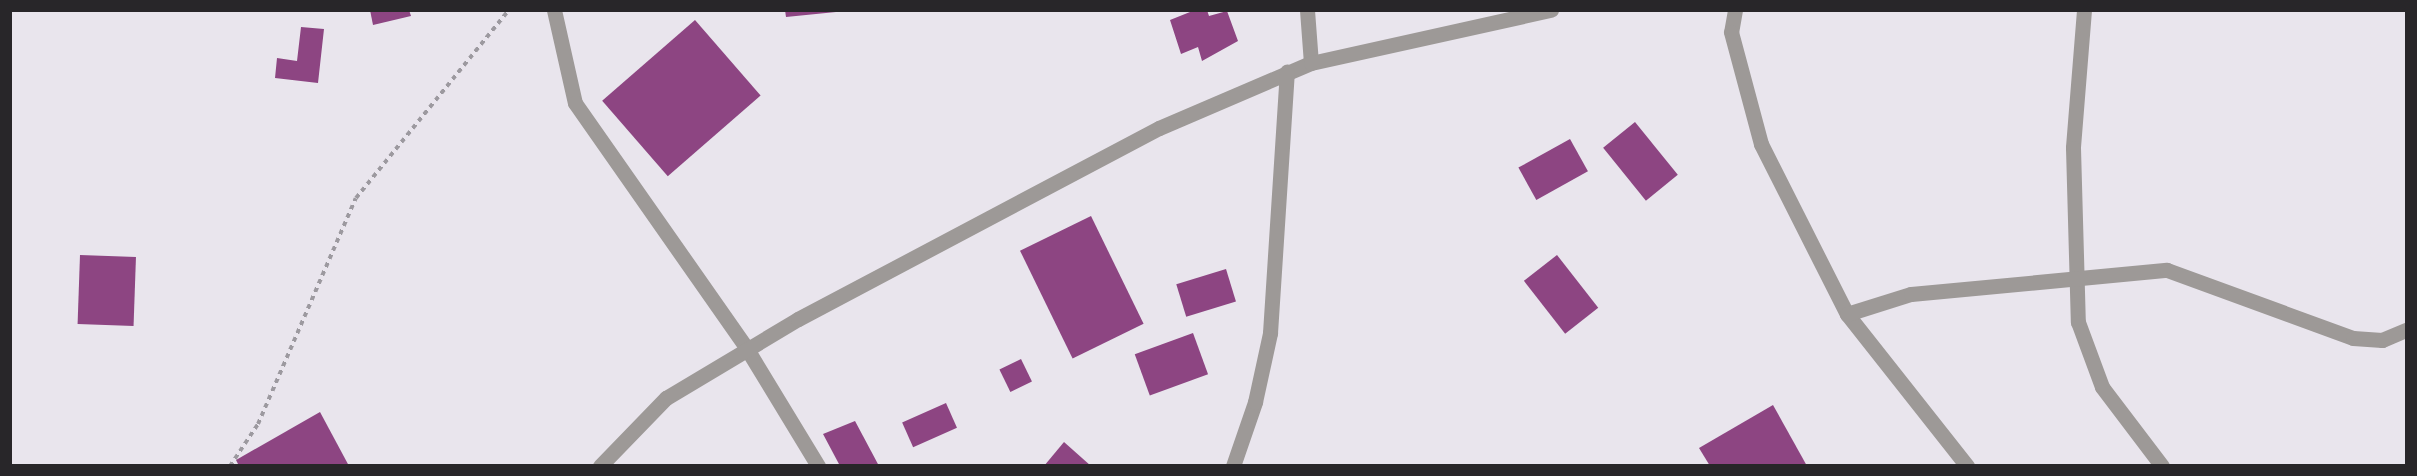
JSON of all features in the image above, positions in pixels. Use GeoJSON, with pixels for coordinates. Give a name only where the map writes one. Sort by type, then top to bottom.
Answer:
{"type":"FeatureCollection","features":[{"type":"Feature","properties":{"kind":"street"},"geometry":{"type":"LineString","coordinates":[[554,10],[575,103],[747,349],[818,465]]}},
{"type":"Feature","properties":{"kind":"street"},"geometry":{"type":"LineString","coordinates":[[1307,10],[1311,63]]}},
{"type":"Feature","properties":{"kind":"street"},"geometry":{"type":"LineString","coordinates":[[600,465],[666,398],[747,349],[1159,128],[1311,63],[1500,14],[1551,10]]}},
{"type":"Feature","properties":{"kind":"street"},"geometry":{"type":"LineString","coordinates":[[1735,10],[1731,32],[1761,144],[1846,314],[1961,463]]}},
{"type":"Feature","properties":{"kind":"street"},"geometry":{"type":"LineString","coordinates":[[2084,10],[2073,148],[2078,322],[2102,387],[2162,465]]}},
{"type":"Feature","properties":{"kind":"street"},"geometry":{"type":"LineString","coordinates":[[1233,465],[1255,402],[1270,333],[1287,72]]}},
{"type":"Feature","properties":{"kind":"street"},"geometry":{"type":"LineString","coordinates":[[1846,314],[1911,294],[2075,276],[2167,270],[2353,338],[2382,340],[2406,330]]}},
{"type":"Feature","properties":{"kind":"path"},"geometry":{"type":"LineString","coordinates":[[230,465],[258,424],[356,198],[509,10]]}},
{"type":"Feature","properties":{"kind":"building"},"geometry":{"type":"Polygon","coordinates":[[[370,10],[409,10],[411,16],[373,25],[370,10]]]}},
{"type":"Feature","properties":{"kind":"building"},"geometry":{"type":"Polygon","coordinates":[[[785,10],[836,10],[836,12],[786,17],[785,10]]]}},
{"type":"Feature","properties":{"kind":"building"},"geometry":{"type":"Polygon","coordinates":[[[1195,10],[1207,10],[1209,16],[1227,11],[1238,41],[1202,61],[1198,47],[1181,54],[1170,20],[1195,10]]]}},
{"type":"Feature","properties":{"kind":"building"},"geometry":{"type":"Polygon","coordinates":[[[695,20],[761,95],[668,176],[602,101],[695,20]]]}},
{"type":"Feature","properties":{"kind":"building"},"geometry":{"type":"Polygon","coordinates":[[[301,27],[324,29],[318,83],[275,78],[277,58],[297,61],[301,27]]]}},
{"type":"Feature","properties":{"kind":"building"},"geometry":{"type":"Polygon","coordinates":[[[1635,122],[1678,175],[1646,201],[1603,148],[1635,122]]]}},
{"type":"Feature","properties":{"kind":"building"},"geometry":{"type":"Polygon","coordinates":[[[1570,139],[1588,171],[1536,200],[1518,168],[1570,139]]]}},
{"type":"Feature","properties":{"kind":"building"},"geometry":{"type":"Polygon","coordinates":[[[1091,216],[1144,324],[1073,358],[1020,251],[1091,216]]]}},
{"type":"Feature","properties":{"kind":"building"},"geometry":{"type":"Polygon","coordinates":[[[80,255],[136,257],[134,326],[78,324],[80,255]]]}},
{"type":"Feature","properties":{"kind":"building"},"geometry":{"type":"Polygon","coordinates":[[[1557,255],[1598,308],[1565,334],[1524,281],[1557,255]]]}},
{"type":"Feature","properties":{"kind":"building"},"geometry":{"type":"Polygon","coordinates":[[[1226,269],[1236,302],[1186,317],[1176,284],[1226,269]]]}},
{"type":"Feature","properties":{"kind":"building"},"geometry":{"type":"Polygon","coordinates":[[[1193,333],[1208,374],[1150,396],[1135,354],[1193,333]]]}},
{"type":"Feature","properties":{"kind":"building"},"geometry":{"type":"Polygon","coordinates":[[[1021,359],[1032,381],[1010,392],[999,370],[1021,359]]]}},
{"type":"Feature","properties":{"kind":"building"},"geometry":{"type":"Polygon","coordinates":[[[946,403],[957,428],[913,447],[902,423],[946,403]]]}},
{"type":"Feature","properties":{"kind":"building"},"geometry":{"type":"Polygon","coordinates":[[[1773,405],[1807,466],[1710,466],[1699,448],[1773,405]]]}},
{"type":"Feature","properties":{"kind":"building"},"geometry":{"type":"Polygon","coordinates":[[[320,412],[349,466],[239,466],[236,460],[320,412]]]}},
{"type":"Feature","properties":{"kind":"building"},"geometry":{"type":"Polygon","coordinates":[[[855,421],[879,466],[840,466],[823,434],[855,421]]]}},
{"type":"Feature","properties":{"kind":"building"},"geometry":{"type":"Polygon","coordinates":[[[1064,442],[1091,466],[1044,466],[1064,442]]]}}]}
